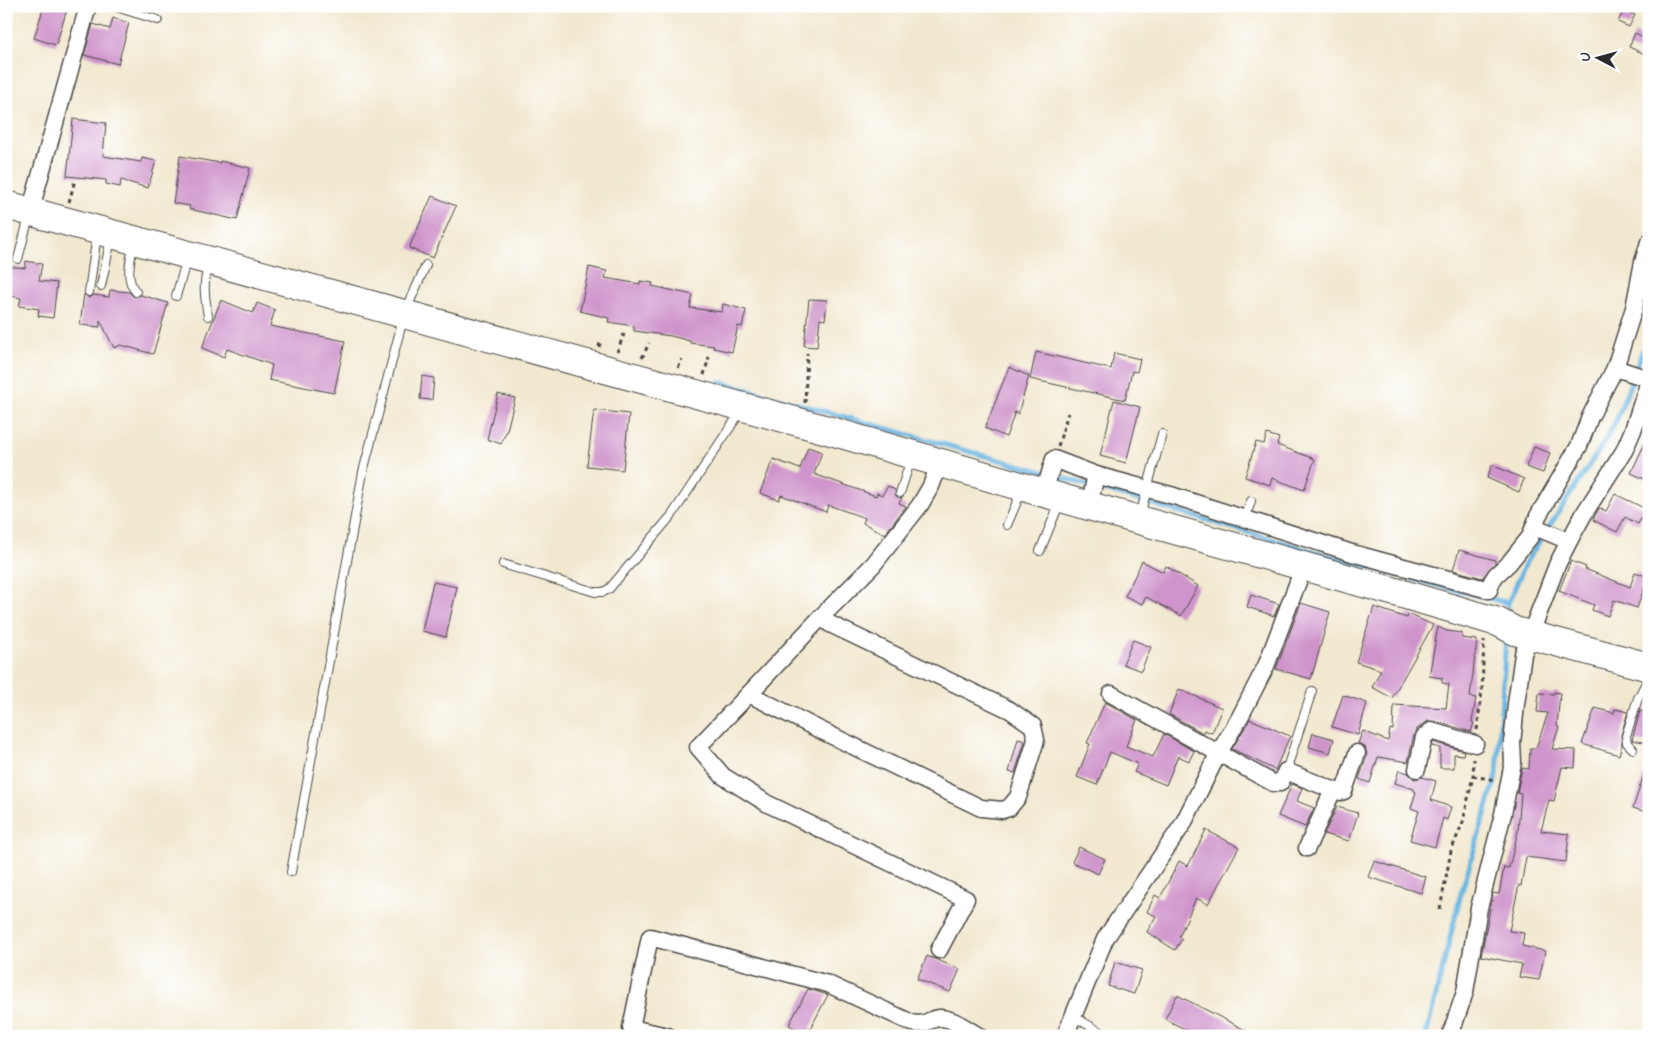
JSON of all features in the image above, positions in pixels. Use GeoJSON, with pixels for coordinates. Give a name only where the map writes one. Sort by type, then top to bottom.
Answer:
{"type":"FeatureCollection","features":[{"type":"Feature","properties":{"kind":"highway"},"geometry":{"type":"LineString","coordinates":[[18,209],[940,463],[1093,489],[1143,503],[1241,531],[1304,566],[1346,563],[1497,613],[1649,667]]}},
{"type":"Feature","properties":{"kind":"street"},"geometry":{"type":"LineString","coordinates":[[18,209],[88,6]]}},
{"type":"Feature","properties":{"kind":"street"},"geometry":{"type":"LineString","coordinates":[[1450,1036],[1465,992],[1479,908],[1503,814],[1513,762],[1512,744],[1523,654],[1497,613],[1492,580],[1539,529],[1538,516],[1579,446],[1590,417],[1620,370],[1630,323],[1644,285],[1649,242]]}},
{"type":"Feature","properties":{"kind":"street"},"geometry":{"type":"LineString","coordinates":[[1497,613],[1557,565],[1565,539],[1585,512],[1624,451],[1633,430],[1647,379],[1620,370]]}},
{"type":"Feature","properties":{"kind":"street"},"geometry":{"type":"LineString","coordinates":[[939,950],[966,899],[768,804],[723,776],[698,747],[873,565],[920,505],[931,486],[940,463]]}},
{"type":"Feature","properties":{"kind":"street"},"geometry":{"type":"LineString","coordinates":[[1047,480],[1093,489]]}},
{"type":"Feature","properties":{"kind":"street"},"geometry":{"type":"LineString","coordinates":[[1539,529],[1565,539]]}},
{"type":"Feature","properties":{"kind":"street"},"geometry":{"type":"LineString","coordinates":[[1241,531],[1346,563]]}},
{"type":"Feature","properties":{"kind":"street"},"geometry":{"type":"LineString","coordinates":[[1065,1036],[1105,940],[1183,824],[1218,754],[1240,717],[1266,666],[1304,566]]}},
{"type":"Feature","properties":{"kind":"street"},"geometry":{"type":"LineString","coordinates":[[749,694],[981,808],[1002,810],[1009,808],[1018,797],[1036,740],[1033,726],[1010,710],[830,624],[821,617]]}},
{"type":"Feature","properties":{"kind":"street"},"geometry":{"type":"LineString","coordinates":[[1111,694],[1273,783],[1280,783],[1286,771],[1332,790],[1344,791],[1357,753]]}},
{"type":"Feature","properties":{"kind":"street"},"geometry":{"type":"LineString","coordinates":[[1418,769],[1424,737],[1431,731],[1475,744]]}},
{"type":"Feature","properties":{"kind":"street"},"geometry":{"type":"LineString","coordinates":[[1307,848],[1332,790]]}},
{"type":"Feature","properties":{"kind":"street"},"geometry":{"type":"LineString","coordinates":[[668,1036],[631,1028],[650,937],[828,984],[912,1023],[921,1024],[938,1018],[948,1019],[979,1036]]}},
{"type":"Feature","properties":{"kind":"lane"},"geometry":{"type":"LineString","coordinates":[[113,6],[158,20]]}},
{"type":"Feature","properties":{"kind":"lane"},"geometry":{"type":"LineString","coordinates":[[18,209],[18,259]]}},
{"type":"Feature","properties":{"kind":"lane"},"geometry":{"type":"LineString","coordinates":[[101,286],[115,236]]}},
{"type":"Feature","properties":{"kind":"lane"},"geometry":{"type":"LineString","coordinates":[[89,292],[115,236]]}},
{"type":"Feature","properties":{"kind":"lane"},"geometry":{"type":"LineString","coordinates":[[115,236],[130,285],[136,292]]}},
{"type":"Feature","properties":{"kind":"lane"},"geometry":{"type":"LineString","coordinates":[[176,296],[199,259]]}},
{"type":"Feature","properties":{"kind":"lane"},"geometry":{"type":"LineString","coordinates":[[199,259],[205,275],[204,289],[208,316]]}},
{"type":"Feature","properties":{"kind":"lane"},"geometry":{"type":"LineString","coordinates":[[291,872],[363,472],[404,315],[426,265]]}},
{"type":"Feature","properties":{"kind":"lane"},"geometry":{"type":"LineString","coordinates":[[503,564],[595,592],[603,592],[609,589],[672,515],[744,408]]}},
{"type":"Feature","properties":{"kind":"lane"},"geometry":{"type":"LineString","coordinates":[[1143,503],[1162,434]]}},
{"type":"Feature","properties":{"kind":"lane"},"geometry":{"type":"LineString","coordinates":[[900,492],[912,455]]}},
{"type":"Feature","properties":{"kind":"lane"},"geometry":{"type":"LineString","coordinates":[[1007,525],[1047,480]]}},
{"type":"Feature","properties":{"kind":"lane"},"geometry":{"type":"LineString","coordinates":[[1040,551],[1047,480]]}},
{"type":"Feature","properties":{"kind":"lane"},"geometry":{"type":"LineString","coordinates":[[1241,531],[1251,501]]}},
{"type":"Feature","properties":{"kind":"lane"},"geometry":{"type":"LineString","coordinates":[[1633,749],[1627,743],[1626,736],[1638,698],[1649,677]]}},
{"type":"Feature","properties":{"kind":"lane"},"geometry":{"type":"LineString","coordinates":[[1286,771],[1312,690]]}},
{"type":"Feature","properties":{"kind":"lane"},"geometry":{"type":"LineString","coordinates":[[1073,1016],[1107,1036]]}},
{"type":"Feature","properties":{"kind":"path"},"geometry":{"type":"LineString","coordinates":[[804,424],[807,353]]}},
{"type":"Feature","properties":{"kind":"path"},"geometry":{"type":"LineString","coordinates":[[1047,480],[1068,413]]}},
{"type":"Feature","properties":{"kind":"path"},"geometry":{"type":"LineString","coordinates":[[1440,909],[1451,852],[1463,822],[1473,776],[1485,644],[1497,613]]}},
{"type":"Feature","properties":{"kind":"path"},"geometry":{"type":"LineString","coordinates":[[1473,776],[1508,782]]}},
{"type":"Feature","properties":{"kind":"building"},"geometry":{"type":"Polygon","coordinates":[[[44,6],[68,6],[56,45],[34,38],[44,6]]]}},
{"type":"Feature","properties":{"kind":"building"},"geometry":{"type":"Polygon","coordinates":[[[1624,10],[1635,15],[1629,27],[1618,22],[1624,10]]]}},
{"type":"Feature","properties":{"kind":"building"},"geometry":{"type":"Polygon","coordinates":[[[113,18],[129,23],[118,64],[84,55],[93,24],[110,29],[113,18]]]}},
{"type":"Feature","properties":{"kind":"building"},"geometry":{"type":"Polygon","coordinates":[[[1635,33],[1649,40],[1649,56],[1629,47],[1635,33]]]}},
{"type":"Feature","properties":{"kind":"building"},"geometry":{"type":"Polygon","coordinates":[[[73,119],[106,123],[103,156],[141,162],[142,158],[156,161],[148,188],[121,180],[120,187],[106,184],[106,180],[67,176],[73,119]]]}},
{"type":"Feature","properties":{"kind":"building"},"geometry":{"type":"Polygon","coordinates":[[[180,156],[220,163],[220,161],[250,168],[237,220],[189,209],[190,206],[173,203],[180,156]]]}},
{"type":"Feature","properties":{"kind":"building"},"geometry":{"type":"Polygon","coordinates":[[[432,196],[456,206],[433,258],[409,248],[432,196]]]}},
{"type":"Feature","properties":{"kind":"building"},"geometry":{"type":"Polygon","coordinates":[[[26,261],[42,264],[39,281],[57,283],[53,318],[38,316],[39,309],[19,306],[21,298],[6,295],[6,266],[25,268],[26,261]]]}},
{"type":"Feature","properties":{"kind":"building"},"geometry":{"type":"Polygon","coordinates":[[[589,267],[607,271],[605,278],[640,284],[640,281],[653,283],[652,286],[693,295],[690,308],[722,312],[723,304],[746,310],[742,327],[738,326],[732,352],[713,348],[714,346],[690,343],[690,341],[671,336],[634,331],[634,326],[608,322],[609,318],[580,311],[589,267]]]}},
{"type":"Feature","properties":{"kind":"building"},"geometry":{"type":"Polygon","coordinates":[[[110,290],[129,292],[134,297],[141,295],[168,303],[153,354],[121,345],[114,348],[100,320],[100,327],[80,325],[84,294],[89,298],[94,295],[109,297],[110,290]]]}},
{"type":"Feature","properties":{"kind":"building"},"geometry":{"type":"Polygon","coordinates":[[[809,299],[827,300],[825,320],[820,319],[817,347],[804,346],[809,299]]]}},
{"type":"Feature","properties":{"kind":"building"},"geometry":{"type":"Polygon","coordinates":[[[221,300],[253,313],[257,303],[275,310],[270,326],[345,341],[334,393],[269,380],[272,365],[227,349],[224,357],[202,348],[221,300]]]}},
{"type":"Feature","properties":{"kind":"building"},"geometry":{"type":"Polygon","coordinates":[[[1036,352],[1111,369],[1114,353],[1140,359],[1137,372],[1132,371],[1125,400],[1030,379],[1036,352]]]}},
{"type":"Feature","properties":{"kind":"building"},"geometry":{"type":"Polygon","coordinates":[[[1009,367],[1029,376],[1018,414],[1015,412],[1006,437],[985,428],[1009,367]]]}},
{"type":"Feature","properties":{"kind":"building"},"geometry":{"type":"Polygon","coordinates":[[[422,376],[434,378],[432,400],[420,399],[422,376]]]}},
{"type":"Feature","properties":{"kind":"building"},"geometry":{"type":"Polygon","coordinates":[[[498,394],[515,398],[507,430],[501,444],[487,439],[498,394]]]}},
{"type":"Feature","properties":{"kind":"building"},"geometry":{"type":"Polygon","coordinates":[[[1114,400],[1140,407],[1126,463],[1100,456],[1114,400]]]}},
{"type":"Feature","properties":{"kind":"building"},"geometry":{"type":"Polygon","coordinates":[[[594,410],[629,414],[623,470],[587,466],[594,410]]]}},
{"type":"Feature","properties":{"kind":"building"},"geometry":{"type":"Polygon","coordinates":[[[1267,434],[1279,438],[1277,445],[1315,459],[1304,490],[1272,478],[1270,485],[1245,477],[1256,442],[1264,444],[1267,434]]]}},
{"type":"Feature","properties":{"kind":"building"},"geometry":{"type":"Polygon","coordinates":[[[1649,434],[1649,481],[1631,473],[1649,434]]]}},
{"type":"Feature","properties":{"kind":"building"},"geometry":{"type":"Polygon","coordinates":[[[808,447],[822,452],[814,474],[876,496],[877,493],[882,495],[888,486],[895,490],[896,496],[902,498],[899,503],[906,506],[885,534],[863,523],[865,518],[828,505],[826,512],[781,495],[779,500],[760,493],[773,459],[800,469],[808,447]]]}},
{"type":"Feature","properties":{"kind":"building"},"geometry":{"type":"Polygon","coordinates":[[[1534,447],[1550,453],[1543,473],[1526,467],[1534,447]]]}},
{"type":"Feature","properties":{"kind":"building"},"geometry":{"type":"Polygon","coordinates":[[[1492,465],[1524,479],[1519,492],[1487,478],[1492,465]]]}},
{"type":"Feature","properties":{"kind":"building"},"geometry":{"type":"Polygon","coordinates":[[[1615,494],[1646,509],[1638,524],[1625,517],[1617,532],[1593,520],[1599,508],[1606,511],[1615,494]]]}},
{"type":"Feature","properties":{"kind":"building"},"geometry":{"type":"Polygon","coordinates":[[[1459,550],[1495,560],[1495,563],[1482,578],[1453,570],[1459,550]]]}},
{"type":"Feature","properties":{"kind":"building"},"geometry":{"type":"Polygon","coordinates":[[[1142,561],[1163,572],[1166,566],[1198,586],[1181,616],[1146,597],[1142,604],[1125,596],[1142,561]]]}},
{"type":"Feature","properties":{"kind":"building"},"geometry":{"type":"Polygon","coordinates":[[[1571,561],[1586,567],[1585,569],[1630,587],[1635,572],[1648,577],[1637,608],[1614,600],[1608,616],[1592,610],[1594,605],[1559,591],[1571,561]]]}},
{"type":"Feature","properties":{"kind":"building"},"geometry":{"type":"Polygon","coordinates":[[[433,582],[457,587],[446,637],[422,631],[433,582]]]}},
{"type":"Feature","properties":{"kind":"building"},"geometry":{"type":"Polygon","coordinates":[[[1251,595],[1279,604],[1274,616],[1247,607],[1251,595]]]}},
{"type":"Feature","properties":{"kind":"building"},"geometry":{"type":"Polygon","coordinates":[[[1301,603],[1330,612],[1311,679],[1276,669],[1301,603]]]}},
{"type":"Feature","properties":{"kind":"building"},"geometry":{"type":"Polygon","coordinates":[[[1374,607],[1407,618],[1408,614],[1433,625],[1392,698],[1372,687],[1381,670],[1356,662],[1374,607]]]}},
{"type":"Feature","properties":{"kind":"building"},"geometry":{"type":"Polygon","coordinates":[[[1438,627],[1447,631],[1462,633],[1462,638],[1477,640],[1470,697],[1476,698],[1472,722],[1474,723],[1471,732],[1428,721],[1417,729],[1414,734],[1408,762],[1378,757],[1370,783],[1359,779],[1367,756],[1365,747],[1358,743],[1363,731],[1388,741],[1390,729],[1393,730],[1394,705],[1446,708],[1449,684],[1442,683],[1442,678],[1429,676],[1438,627]]]}},
{"type":"Feature","properties":{"kind":"building"},"geometry":{"type":"Polygon","coordinates":[[[1133,640],[1151,647],[1141,671],[1123,664],[1133,640]]]}},
{"type":"Feature","properties":{"kind":"building"},"geometry":{"type":"Polygon","coordinates":[[[1179,689],[1222,708],[1212,733],[1204,730],[1203,733],[1169,714],[1179,689]]]}},
{"type":"Feature","properties":{"kind":"building"},"geometry":{"type":"Polygon","coordinates":[[[1554,692],[1560,693],[1557,726],[1559,727],[1552,749],[1576,750],[1575,768],[1562,767],[1554,801],[1549,800],[1541,831],[1569,834],[1566,862],[1526,857],[1521,886],[1519,885],[1509,931],[1524,933],[1522,946],[1545,951],[1539,980],[1519,977],[1522,964],[1481,956],[1493,893],[1499,894],[1504,867],[1509,868],[1518,831],[1521,794],[1517,793],[1522,768],[1529,769],[1530,748],[1536,748],[1548,713],[1537,712],[1539,693],[1554,694],[1554,692]]]}},
{"type":"Feature","properties":{"kind":"building"},"geometry":{"type":"Polygon","coordinates":[[[1343,695],[1367,703],[1358,735],[1332,727],[1343,695]]]}},
{"type":"Feature","properties":{"kind":"building"},"geometry":{"type":"Polygon","coordinates":[[[1105,702],[1137,720],[1126,746],[1153,757],[1164,734],[1194,751],[1189,761],[1178,756],[1166,785],[1134,772],[1138,764],[1110,752],[1097,785],[1077,777],[1090,744],[1087,743],[1105,702]]]}},
{"type":"Feature","properties":{"kind":"building"},"geometry":{"type":"Polygon","coordinates":[[[1595,708],[1614,713],[1615,709],[1628,712],[1621,735],[1622,745],[1619,755],[1582,744],[1595,708]]]}},
{"type":"Feature","properties":{"kind":"building"},"geometry":{"type":"Polygon","coordinates":[[[1640,711],[1649,712],[1649,743],[1632,740],[1640,711]]]}},
{"type":"Feature","properties":{"kind":"building"},"geometry":{"type":"Polygon","coordinates":[[[1250,719],[1290,736],[1275,770],[1232,749],[1250,719]]]}},
{"type":"Feature","properties":{"kind":"building"},"geometry":{"type":"Polygon","coordinates":[[[1313,733],[1334,739],[1330,753],[1309,747],[1313,733]]]}},
{"type":"Feature","properties":{"kind":"building"},"geometry":{"type":"Polygon","coordinates":[[[1018,739],[1025,741],[1015,773],[1009,772],[1018,739]]]}},
{"type":"Feature","properties":{"kind":"building"},"geometry":{"type":"Polygon","coordinates":[[[1433,742],[1464,751],[1463,755],[1454,754],[1454,768],[1440,768],[1440,748],[1432,746],[1433,742]]]}},
{"type":"Feature","properties":{"kind":"building"},"geometry":{"type":"Polygon","coordinates":[[[1646,768],[1649,768],[1649,813],[1633,808],[1646,768]]]}},
{"type":"Feature","properties":{"kind":"building"},"geometry":{"type":"Polygon","coordinates":[[[1399,770],[1408,773],[1414,779],[1422,777],[1436,781],[1431,800],[1451,807],[1447,820],[1443,818],[1435,847],[1410,840],[1419,811],[1411,808],[1416,792],[1414,789],[1395,783],[1399,770]]]}},
{"type":"Feature","properties":{"kind":"building"},"geometry":{"type":"Polygon","coordinates":[[[1292,784],[1302,788],[1297,801],[1314,808],[1305,827],[1278,816],[1292,784]]]}},
{"type":"Feature","properties":{"kind":"building"},"geometry":{"type":"Polygon","coordinates":[[[1337,807],[1358,813],[1349,841],[1324,834],[1337,807]]]}},
{"type":"Feature","properties":{"kind":"building"},"geometry":{"type":"Polygon","coordinates":[[[1206,830],[1239,847],[1208,904],[1196,898],[1179,937],[1182,939],[1175,950],[1147,932],[1156,916],[1147,912],[1155,895],[1160,898],[1179,861],[1188,866],[1206,830]]]}},
{"type":"Feature","properties":{"kind":"building"},"geometry":{"type":"Polygon","coordinates":[[[1079,847],[1105,859],[1098,874],[1072,862],[1079,847]]]}},
{"type":"Feature","properties":{"kind":"building"},"geometry":{"type":"Polygon","coordinates":[[[1374,861],[1426,877],[1421,893],[1368,877],[1374,861]]]}},
{"type":"Feature","properties":{"kind":"building"},"geometry":{"type":"Polygon","coordinates":[[[927,956],[960,969],[950,992],[917,979],[927,956]]]}},
{"type":"Feature","properties":{"kind":"building"},"geometry":{"type":"Polygon","coordinates":[[[1115,962],[1142,970],[1134,994],[1108,986],[1115,962]]]}},
{"type":"Feature","properties":{"kind":"building"},"geometry":{"type":"Polygon","coordinates":[[[808,989],[828,995],[807,1035],[789,1025],[808,989]]]}},
{"type":"Feature","properties":{"kind":"building"},"geometry":{"type":"Polygon","coordinates":[[[1177,995],[1257,1036],[1198,1036],[1165,1019],[1177,995]]]}},
{"type":"Feature","properties":{"kind":"waterway"},"geometry":{"type":"LineString","coordinates":[[1507,618],[1508,603],[1526,562],[1602,446],[1617,419],[1649,334]]}},
{"type":"Feature","properties":{"kind":"waterway"},"geometry":{"type":"LineString","coordinates":[[719,382],[1040,471],[1370,568],[1508,603]]}},
{"type":"Feature","properties":{"kind":"waterway"},"geometry":{"type":"LineString","coordinates":[[1426,1036],[1461,893],[1497,775],[1506,636]]}}]}
